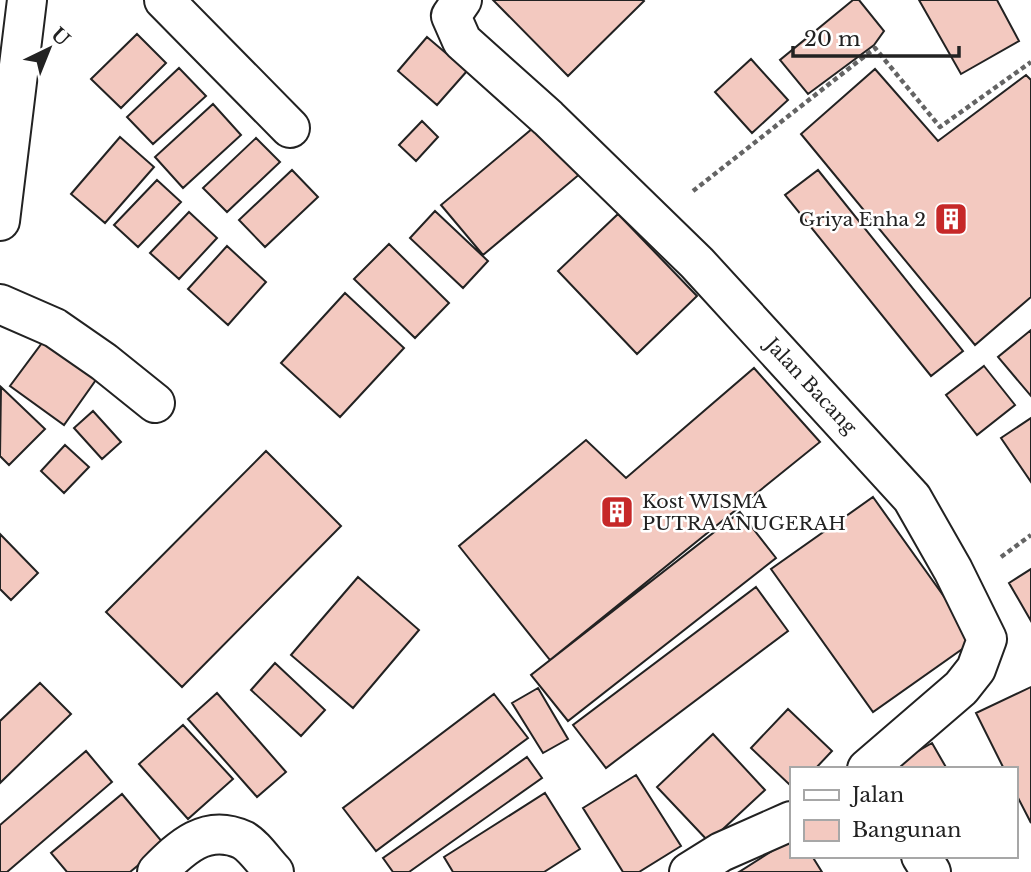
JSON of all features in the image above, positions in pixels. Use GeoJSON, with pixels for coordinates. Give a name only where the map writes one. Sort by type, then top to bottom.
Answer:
{"type":"FeatureCollection","features":[{"type":"Feature","properties":{"kind":"street"},"geometry":{"type":"LineString","coordinates":[[0,221],[27,0]]}},
{"type":"Feature","properties":{"kind":"street"},"geometry":{"type":"LineString","coordinates":[[164,0],[290,128]]}},
{"type":"Feature","properties":{"kind":"street","name":"Jalan Bacang"},"geometry":{"type":"LineString","coordinates":[[462,0],[451,16],[462,41],[548,118],[697,263],[912,498],[953,570],[987,639],[976,669],[961,688],[869,767]]}},
{"type":"Feature","properties":{"kind":"street"},"geometry":{"type":"LineString","coordinates":[[0,304],[55,328],[104,362],[155,403]]}},
{"type":"Feature","properties":{"kind":"street"},"geometry":{"type":"LineString","coordinates":[[689,872],[721,852],[790,821]]}},
{"type":"Feature","properties":{"kind":"street"},"geometry":{"type":"LineString","coordinates":[[157,872],[188,842],[201,836],[220,835],[244,841],[274,872]]}},
{"type":"Feature","properties":{"kind":"path"},"geometry":{"type":"LineString","coordinates":[[654,222],[875,48],[940,127],[1031,62]]}},
{"type":"Feature","properties":{"kind":"building"},"geometry":{"type":"Polygon","coordinates":[[[493,0],[643,0],[644,1],[568,76],[493,0]]]}},
{"type":"Feature","properties":{"kind":"building"},"geometry":{"type":"Polygon","coordinates":[[[853,0],[859,0],[884,31],[874,45],[808,94],[780,60],[853,0]]]}},
{"type":"Feature","properties":{"kind":"building"},"geometry":{"type":"Polygon","coordinates":[[[919,0],[997,0],[1019,41],[961,74],[919,0]]]}},
{"type":"Feature","properties":{"kind":"building"},"geometry":{"type":"Polygon","coordinates":[[[137,34],[166,63],[121,108],[91,79],[137,34]]]}},
{"type":"Feature","properties":{"kind":"building"},"geometry":{"type":"Polygon","coordinates":[[[427,37],[467,71],[437,105],[398,71],[427,37]]]}},
{"type":"Feature","properties":{"kind":"building"},"geometry":{"type":"Polygon","coordinates":[[[751,59],[788,100],[752,133],[715,92],[751,59]]]}},
{"type":"Feature","properties":{"kind":"building"},"geometry":{"type":"Polygon","coordinates":[[[179,68],[206,96],[153,144],[127,117],[179,68]]]}},
{"type":"Feature","properties":{"kind":"building","name":"Griya Enha 2"},"geometry":{"type":"Polygon","coordinates":[[[875,69],[938,141],[1026,75],[1031,80],[1031,297],[975,345],[801,134],[875,69]]]}},
{"type":"Feature","properties":{"kind":"building"},"geometry":{"type":"Polygon","coordinates":[[[213,104],[241,135],[183,188],[155,157],[213,104]]]}},
{"type":"Feature","properties":{"kind":"building"},"geometry":{"type":"Polygon","coordinates":[[[545,118],[587,168],[483,255],[441,205],[545,118]]]}},
{"type":"Feature","properties":{"kind":"building"},"geometry":{"type":"Polygon","coordinates":[[[422,121],[438,137],[416,161],[399,145],[422,121]]]}},
{"type":"Feature","properties":{"kind":"building"},"geometry":{"type":"Polygon","coordinates":[[[120,137],[154,167],[105,223],[71,194],[120,137]]]}},
{"type":"Feature","properties":{"kind":"building"},"geometry":{"type":"Polygon","coordinates":[[[256,138],[280,162],[227,212],[203,188],[256,138]]]}},
{"type":"Feature","properties":{"kind":"building"},"geometry":{"type":"Polygon","coordinates":[[[292,170],[318,197],[265,247],[239,220],[292,170]]]}},
{"type":"Feature","properties":{"kind":"building"},"geometry":{"type":"Polygon","coordinates":[[[818,170],[963,351],[931,376],[785,195],[818,170]]]}},
{"type":"Feature","properties":{"kind":"building"},"geometry":{"type":"Polygon","coordinates":[[[157,180],[181,202],[138,247],[114,225],[157,180]]]}},
{"type":"Feature","properties":{"kind":"building"},"geometry":{"type":"Polygon","coordinates":[[[435,211],[488,261],[463,288],[410,238],[435,211]]]}},
{"type":"Feature","properties":{"kind":"building"},"geometry":{"type":"Polygon","coordinates":[[[189,212],[217,238],[179,279],[150,253],[189,212]]]}},
{"type":"Feature","properties":{"kind":"building"},"geometry":{"type":"Polygon","coordinates":[[[618,214],[697,296],[637,354],[558,271],[618,214]]]}},
{"type":"Feature","properties":{"kind":"building"},"geometry":{"type":"Polygon","coordinates":[[[389,244],[449,303],[415,338],[354,279],[389,244]]]}},
{"type":"Feature","properties":{"kind":"building"},"geometry":{"type":"Polygon","coordinates":[[[227,246],[266,282],[228,325],[188,289],[227,246]]]}},
{"type":"Feature","properties":{"kind":"building"},"geometry":{"type":"Polygon","coordinates":[[[345,293],[404,348],[340,417],[281,363],[345,293]]]}},
{"type":"Feature","properties":{"kind":"building"},"geometry":{"type":"Polygon","coordinates":[[[1031,330],[1031,396],[998,357],[1031,330]]]}},
{"type":"Feature","properties":{"kind":"building"},"geometry":{"type":"Polygon","coordinates":[[[45,339],[98,377],[64,425],[10,386],[45,339]]]}},
{"type":"Feature","properties":{"kind":"building"},"geometry":{"type":"Polygon","coordinates":[[[984,366],[1015,405],[977,435],[946,395],[984,366]]]}},
{"type":"Feature","properties":{"kind":"building","name":"Kost WISMA PUTRA ANUGERAH"},"geometry":{"type":"Polygon","coordinates":[[[754,368],[820,442],[550,660],[459,546],[586,440],[626,478],[754,368]]]}},
{"type":"Feature","properties":{"kind":"building"},"geometry":{"type":"Polygon","coordinates":[[[1,387],[45,429],[9,465],[0,456],[1,387]]]}},
{"type":"Feature","properties":{"kind":"building"},"geometry":{"type":"Polygon","coordinates":[[[93,411],[121,442],[102,459],[74,428],[93,411]]]}},
{"type":"Feature","properties":{"kind":"building"},"geometry":{"type":"Polygon","coordinates":[[[1031,418],[1031,482],[1001,438],[1031,418]]]}},
{"type":"Feature","properties":{"kind":"building"},"geometry":{"type":"Polygon","coordinates":[[[65,445],[89,467],[64,493],[41,471],[65,445]]]}},
{"type":"Feature","properties":{"kind":"building"},"geometry":{"type":"Polygon","coordinates":[[[266,451],[341,526],[182,687],[106,612],[266,451]]]}},
{"type":"Feature","properties":{"kind":"building"},"geometry":{"type":"Polygon","coordinates":[[[873,497],[975,640],[873,712],[771,569],[873,497]]]}},
{"type":"Feature","properties":{"kind":"building"},"geometry":{"type":"Polygon","coordinates":[[[740,512],[776,558],[568,721],[531,675],[740,512]]]}},
{"type":"Feature","properties":{"kind":"building"},"geometry":{"type":"Polygon","coordinates":[[[0,534],[38,573],[11,600],[0,589],[0,534]]]}},
{"type":"Feature","properties":{"kind":"building"},"geometry":{"type":"Polygon","coordinates":[[[1031,569],[1031,621],[1009,583],[1031,569]]]}},
{"type":"Feature","properties":{"kind":"building"},"geometry":{"type":"Polygon","coordinates":[[[358,577],[419,630],[353,708],[291,655],[358,577]]]}},
{"type":"Feature","properties":{"kind":"building"},"geometry":{"type":"Polygon","coordinates":[[[756,587],[788,631],[606,768],[573,725],[756,587]]]}},
{"type":"Feature","properties":{"kind":"building"},"geometry":{"type":"Polygon","coordinates":[[[275,663],[325,710],[301,736],[251,690],[275,663]]]}},
{"type":"Feature","properties":{"kind":"building"},"geometry":{"type":"Polygon","coordinates":[[[40,683],[71,714],[0,783],[0,721],[40,683]]]}},
{"type":"Feature","properties":{"kind":"building"},"geometry":{"type":"Polygon","coordinates":[[[1031,687],[1031,823],[1017,796],[1017,767],[1003,767],[976,713],[1031,687]]]}},
{"type":"Feature","properties":{"kind":"building"},"geometry":{"type":"Polygon","coordinates":[[[538,688],[568,739],[543,753],[512,703],[538,688]]]}},
{"type":"Feature","properties":{"kind":"building"},"geometry":{"type":"Polygon","coordinates":[[[217,693],[286,772],[257,797],[188,719],[217,693]]]}},
{"type":"Feature","properties":{"kind":"building"},"geometry":{"type":"Polygon","coordinates":[[[494,694],[528,738],[376,851],[343,808],[494,694]]]}},
{"type":"Feature","properties":{"kind":"building"},"geometry":{"type":"Polygon","coordinates":[[[788,709],[832,751],[817,767],[790,767],[790,785],[751,748],[788,709]]]}},
{"type":"Feature","properties":{"kind":"building"},"geometry":{"type":"Polygon","coordinates":[[[183,725],[233,779],[188,819],[139,764],[183,725]]]}},
{"type":"Feature","properties":{"kind":"building"},"geometry":{"type":"Polygon","coordinates":[[[713,734],[765,790],[709,842],[657,787],[713,734]]]}},
{"type":"Feature","properties":{"kind":"building"},"geometry":{"type":"Polygon","coordinates":[[[932,743],[946,767],[890,767],[932,743]]]}},
{"type":"Feature","properties":{"kind":"building"},"geometry":{"type":"Polygon","coordinates":[[[86,751],[112,782],[7,872],[0,872],[0,825],[86,751]]]}},
{"type":"Feature","properties":{"kind":"building"},"geometry":{"type":"Polygon","coordinates":[[[527,757],[542,778],[409,872],[393,872],[383,858],[527,757]]]}},
{"type":"Feature","properties":{"kind":"building"},"geometry":{"type":"Polygon","coordinates":[[[636,775],[681,846],[639,872],[623,872],[583,808],[636,775]]]}},
{"type":"Feature","properties":{"kind":"building"},"geometry":{"type":"Polygon","coordinates":[[[545,793],[580,849],[544,872],[453,872],[444,857],[545,793]]]}},
{"type":"Feature","properties":{"kind":"building"},"geometry":{"type":"Polygon","coordinates":[[[122,794],[164,844],[130,872],[67,872],[51,853],[122,794]]]}},
{"type":"Feature","properties":{"kind":"building"},"geometry":{"type":"Polygon","coordinates":[[[790,840],[790,858],[813,858],[822,872],[739,872],[790,840]]]}},
{"type":"Feature","properties":{"kind":"place","name":"Griya Enha 2"},"geometry":{"type":"Point","coordinates":[951,219]}},
{"type":"Feature","properties":{"kind":"place","name":"Kost WISMA PUTRA ANUGERAH"},"geometry":{"type":"Point","coordinates":[617,512]}}]}
